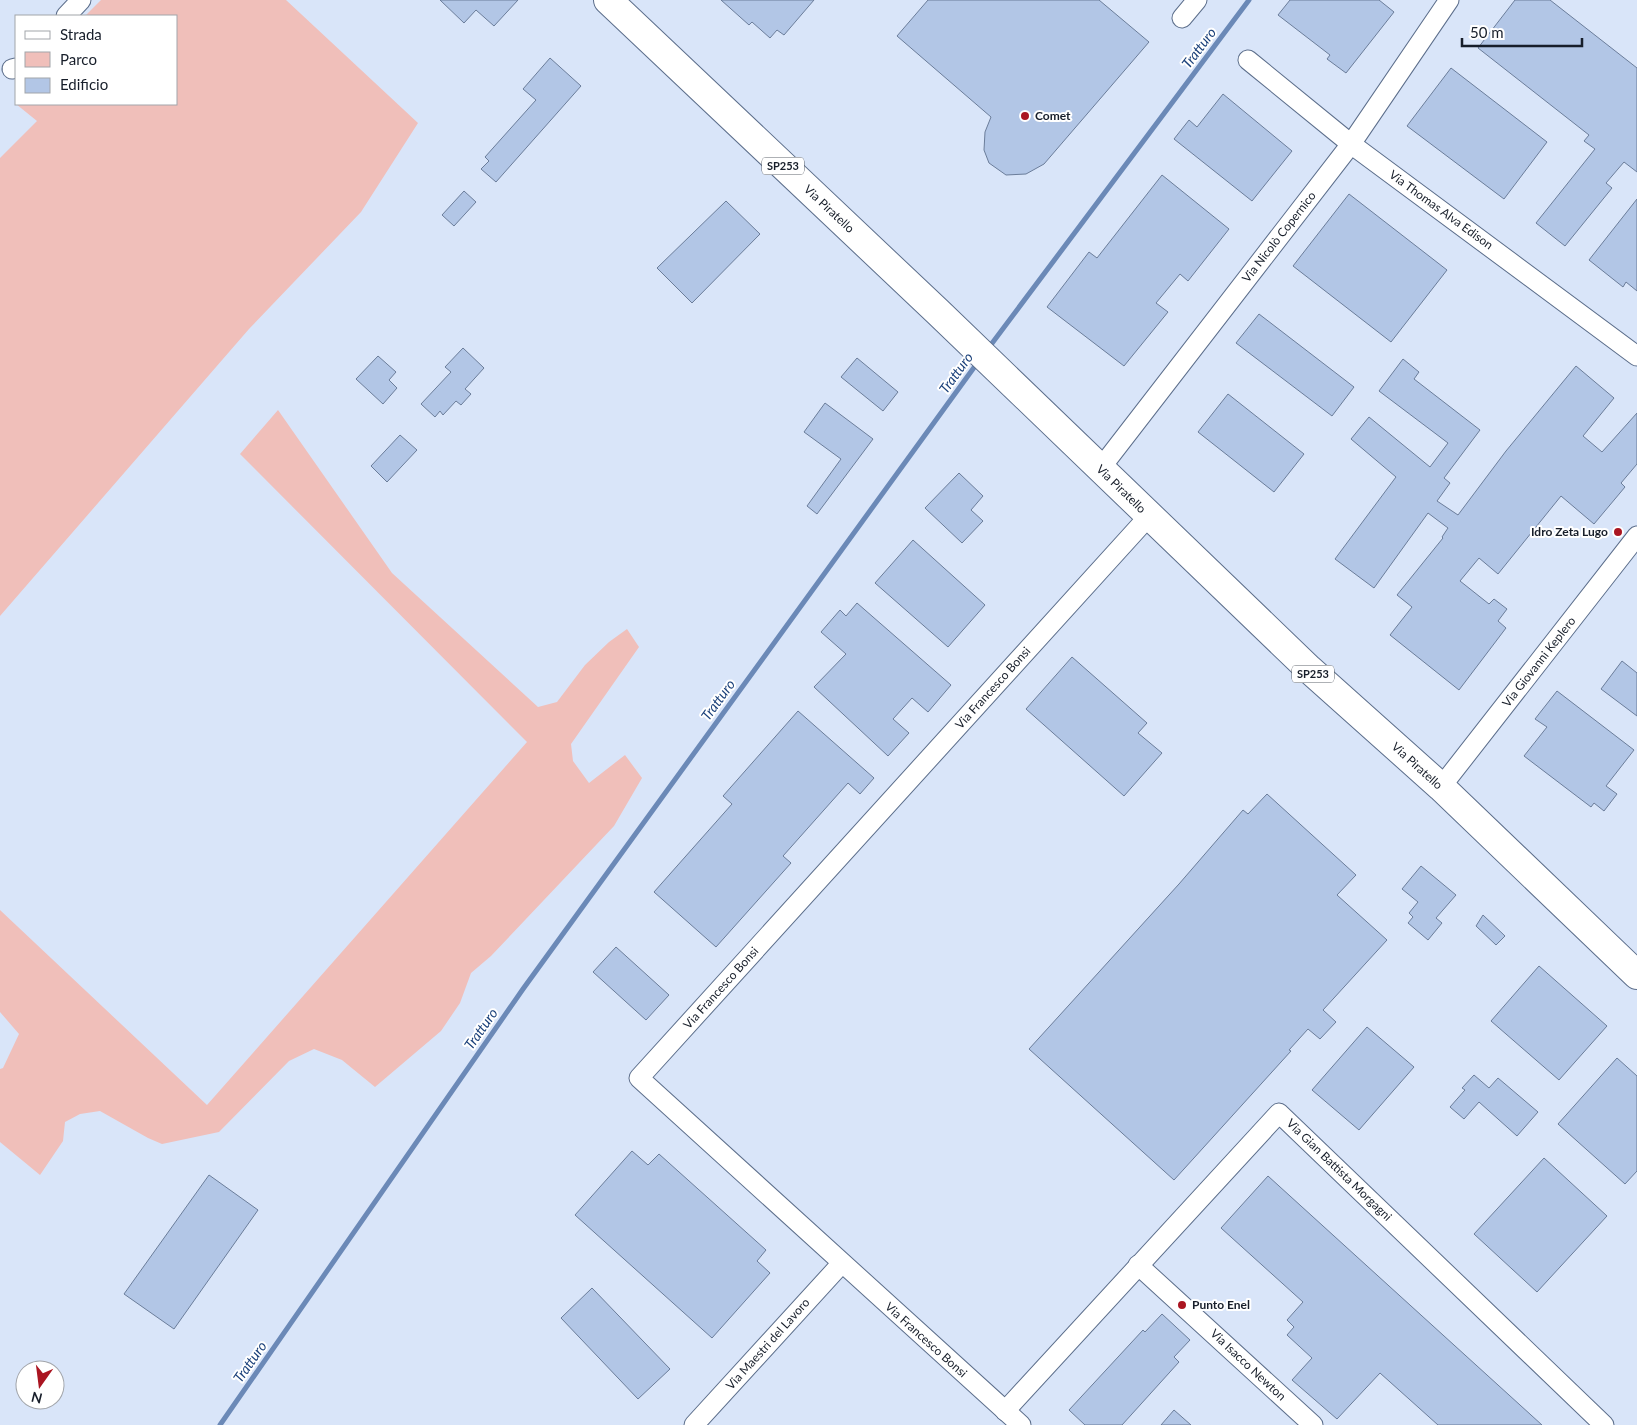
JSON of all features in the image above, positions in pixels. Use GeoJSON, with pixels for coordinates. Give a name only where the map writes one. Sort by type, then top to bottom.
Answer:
{"type":"FeatureCollection","features":[{"type":"Feature","properties":{"kind":"main road","name":"Via Piratello"},"geometry":{"type":"LineString","coordinates":[[608,0],[959,332],[1309,669],[1441,787],[1637,976]]}},
{"type":"Feature","properties":{"kind":"street"},"geometry":{"type":"LineString","coordinates":[[67,15],[81,0]]}},
{"type":"Feature","properties":{"kind":"street"},"geometry":{"type":"LineString","coordinates":[[1182,18],[1197,0]]}},
{"type":"Feature","properties":{"kind":"street","name":"Via Nicolò Copernico"},"geometry":{"type":"LineString","coordinates":[[1100,469],[1350,144],[1449,0]]}},
{"type":"Feature","properties":{"kind":"street","name":"Via Thomas Alva Edison"},"geometry":{"type":"LineString","coordinates":[[1248,60],[1350,144],[1637,356]]}},
{"type":"Feature","properties":{"kind":"street","name":"Via Francesco Bonsi"},"geometry":{"type":"LineString","coordinates":[[1021,1425],[639,1078],[1149,516]]}},
{"type":"Feature","properties":{"kind":"street","name":"Via Giovanni Keplero"},"geometry":{"type":"LineString","coordinates":[[1441,787],[1637,536]]}},
{"type":"Feature","properties":{"kind":"street","name":"Via Gian Battista Morgagni"},"geometry":{"type":"LineString","coordinates":[[1005,1411],[1279,1112],[1604,1425]]}},
{"type":"Feature","properties":{"kind":"street","name":"Via Maestri del Lavoro"},"geometry":{"type":"LineString","coordinates":[[694,1425],[842,1263]]}},
{"type":"Feature","properties":{"kind":"street","name":"Via Isacco Newton"},"geometry":{"type":"LineString","coordinates":[[1138,1265],[1312,1425]]}},
{"type":"Feature","properties":{"kind":"green space"},"geometry":{"type":"Polygon","coordinates":[[[101,0],[286,0],[418,123],[361,212],[249,329],[0,616],[0,158],[37,121],[17,105],[178,105],[178,15],[86,15],[101,0]]]}},
{"type":"Feature","properties":{"kind":"green space"},"geometry":{"type":"Polygon","coordinates":[[[278,410],[392,573],[538,707],[557,702],[585,665],[609,642],[627,629],[639,647],[571,744],[573,761],[589,783],[625,755],[642,778],[614,826],[491,956],[471,973],[460,1003],[441,1031],[375,1087],[342,1060],[314,1049],[289,1061],[219,1132],[162,1144],[100,1111],[80,1114],[65,1122],[63,1141],[40,1175],[0,1142],[0,1069],[3,1068],[19,1034],[0,1012],[0,910],[207,1105],[527,742],[240,454],[278,410]]]}},
{"type":"Feature","properties":{"kind":"building"},"geometry":{"type":"Polygon","coordinates":[[[440,0],[518,0],[494,26],[476,10],[464,23],[440,0]]]}},
{"type":"Feature","properties":{"kind":"building"},"geometry":{"type":"Polygon","coordinates":[[[721,0],[814,0],[784,35],[777,30],[770,38],[752,22],[749,25],[721,0]]]}},
{"type":"Feature","properties":{"kind":"building"},"geometry":{"type":"Polygon","coordinates":[[[928,0],[1099,0],[1149,42],[1044,164],[1026,174],[1006,175],[989,163],[984,150],[985,132],[991,117],[897,36],[928,0]]]}},
{"type":"Feature","properties":{"kind":"building"},"geometry":{"type":"Polygon","coordinates":[[[1290,0],[1379,0],[1394,12],[1346,73],[1327,59],[1330,55],[1278,15],[1290,0]]]}},
{"type":"Feature","properties":{"kind":"building"},"geometry":{"type":"Polygon","coordinates":[[[1515,0],[1550,0],[1637,68],[1637,172],[1624,162],[1606,183],[1612,188],[1565,246],[1536,223],[1595,149],[1584,141],[1589,135],[1478,48],[1515,0]]]}},
{"type":"Feature","properties":{"kind":"building"},"geometry":{"type":"Polygon","coordinates":[[[550,58],[581,86],[496,182],[481,169],[489,161],[485,157],[536,100],[523,89],[550,58]]]}},
{"type":"Feature","properties":{"kind":"building"},"geometry":{"type":"Polygon","coordinates":[[[1451,68],[1547,142],[1504,199],[1407,126],[1451,68]]]}},
{"type":"Feature","properties":{"kind":"building"},"geometry":{"type":"Polygon","coordinates":[[[1223,94],[1292,151],[1252,201],[1174,139],[1189,120],[1197,127],[1223,94]]]}},
{"type":"Feature","properties":{"kind":"building"},"geometry":{"type":"Polygon","coordinates":[[[1162,175],[1229,229],[1188,281],[1180,274],[1156,303],[1168,312],[1124,366],[1047,307],[1089,252],[1097,258],[1162,175]]]}},
{"type":"Feature","properties":{"kind":"building"},"geometry":{"type":"Polygon","coordinates":[[[464,191],[476,202],[454,226],[442,215],[464,191]]]}},
{"type":"Feature","properties":{"kind":"building"},"geometry":{"type":"Polygon","coordinates":[[[1349,194],[1447,270],[1391,342],[1293,266],[1349,194]]]}},
{"type":"Feature","properties":{"kind":"building"},"geometry":{"type":"Polygon","coordinates":[[[1637,199],[1637,291],[1626,282],[1623,287],[1589,260],[1637,199]]]}},
{"type":"Feature","properties":{"kind":"building"},"geometry":{"type":"Polygon","coordinates":[[[726,201],[760,234],[692,303],[657,268],[726,201]]]}},
{"type":"Feature","properties":{"kind":"building"},"geometry":{"type":"Polygon","coordinates":[[[1259,314],[1354,387],[1332,416],[1236,343],[1259,314]]]}},
{"type":"Feature","properties":{"kind":"building"},"geometry":{"type":"Polygon","coordinates":[[[463,348],[484,368],[465,389],[471,394],[461,405],[456,401],[443,415],[440,411],[435,417],[421,404],[451,372],[445,367],[463,348]]]}},
{"type":"Feature","properties":{"kind":"building"},"geometry":{"type":"Polygon","coordinates":[[[378,356],[396,372],[389,380],[397,388],[383,404],[356,379],[378,356]]]}},
{"type":"Feature","properties":{"kind":"building"},"geometry":{"type":"Polygon","coordinates":[[[857,358],[898,392],[883,411],[841,377],[857,358]]]}},
{"type":"Feature","properties":{"kind":"building"},"geometry":{"type":"Polygon","coordinates":[[[1403,359],[1419,372],[1414,379],[1480,430],[1444,478],[1450,483],[1437,501],[1458,515],[1506,451],[1576,366],[1614,398],[1583,436],[1602,452],[1637,413],[1637,464],[1621,483],[1625,487],[1594,524],[1561,496],[1498,574],[1479,558],[1460,581],[1489,604],[1494,599],[1507,609],[1498,621],[1506,628],[1459,690],[1390,635],[1412,607],[1397,595],[1443,538],[1448,528],[1428,513],[1374,588],[1335,559],[1396,477],[1351,439],[1369,417],[1430,467],[1448,443],[1379,391],[1403,359]]]}},
{"type":"Feature","properties":{"kind":"building"},"geometry":{"type":"Polygon","coordinates":[[[1228,394],[1304,454],[1274,492],[1198,432],[1228,394]]]}},
{"type":"Feature","properties":{"kind":"building"},"geometry":{"type":"Polygon","coordinates":[[[825,403],[873,439],[817,514],[807,506],[841,459],[804,432],[825,403]]]}},
{"type":"Feature","properties":{"kind":"building"},"geometry":{"type":"Polygon","coordinates":[[[400,435],[417,450],[387,482],[371,466],[400,435]]]}},
{"type":"Feature","properties":{"kind":"building"},"geometry":{"type":"Polygon","coordinates":[[[959,473],[983,496],[971,510],[983,521],[962,543],[925,508],[959,473]]]}},
{"type":"Feature","properties":{"kind":"building"},"geometry":{"type":"Polygon","coordinates":[[[913,540],[985,605],[948,647],[875,583],[913,540]]]}},
{"type":"Feature","properties":{"kind":"building"},"geometry":{"type":"Polygon","coordinates":[[[857,603],[951,685],[928,712],[912,698],[893,719],[909,733],[888,756],[814,687],[846,654],[821,632],[840,610],[846,616],[857,603]]]}},
{"type":"Feature","properties":{"kind":"building"},"geometry":{"type":"Polygon","coordinates":[[[1072,657],[1147,723],[1138,733],[1162,753],[1124,796],[1026,709],[1072,657]]]}},
{"type":"Feature","properties":{"kind":"building"},"geometry":{"type":"Polygon","coordinates":[[[1622,661],[1637,673],[1637,716],[1601,689],[1622,661]]]}},
{"type":"Feature","properties":{"kind":"building"},"geometry":{"type":"Polygon","coordinates":[[[1557,691],[1634,750],[1606,786],[1617,794],[1604,811],[1594,803],[1591,807],[1524,756],[1547,727],[1535,719],[1557,691]]]}},
{"type":"Feature","properties":{"kind":"building"},"geometry":{"type":"Polygon","coordinates":[[[798,711],[874,778],[860,794],[848,783],[783,856],[791,863],[716,947],[654,892],[732,804],[723,796],[798,711]]]}},
{"type":"Feature","properties":{"kind":"building"},"geometry":{"type":"Polygon","coordinates":[[[1267,794],[1356,875],[1337,895],[1387,940],[1323,1010],[1336,1022],[1320,1039],[1308,1029],[1289,1050],[1291,1051],[1174,1180],[1029,1049],[1179,884],[1243,810],[1248,814],[1267,794]]]}},
{"type":"Feature","properties":{"kind":"building"},"geometry":{"type":"Polygon","coordinates":[[[1421,866],[1456,895],[1436,918],[1442,923],[1428,940],[1408,923],[1413,917],[1409,913],[1418,902],[1402,889],[1421,866]]]}},
{"type":"Feature","properties":{"kind":"building"},"geometry":{"type":"Polygon","coordinates":[[[1483,915],[1505,936],[1496,945],[1476,926],[1483,915]]]}},
{"type":"Feature","properties":{"kind":"building"},"geometry":{"type":"Polygon","coordinates":[[[616,947],[669,995],[646,1020],[593,972],[616,947]]]}},
{"type":"Feature","properties":{"kind":"building"},"geometry":{"type":"Polygon","coordinates":[[[1539,966],[1607,1026],[1559,1080],[1491,1021],[1539,966]]]}},
{"type":"Feature","properties":{"kind":"building"},"geometry":{"type":"Polygon","coordinates":[[[1367,1027],[1414,1067],[1359,1130],[1312,1090],[1367,1027]]]}},
{"type":"Feature","properties":{"kind":"building"},"geometry":{"type":"Polygon","coordinates":[[[1617,1058],[1637,1076],[1637,1171],[1625,1184],[1558,1124],[1617,1058]]]}},
{"type":"Feature","properties":{"kind":"building"},"geometry":{"type":"Polygon","coordinates":[[[1474,1075],[1489,1088],[1498,1078],[1538,1112],[1517,1136],[1479,1102],[1464,1119],[1450,1107],[1465,1090],[1462,1088],[1474,1075]]]}},
{"type":"Feature","properties":{"kind":"building"},"geometry":{"type":"Polygon","coordinates":[[[632,1151],[648,1165],[659,1154],[766,1250],[757,1261],[770,1273],[712,1338],[575,1215],[632,1151]]]}},
{"type":"Feature","properties":{"kind":"building"},"geometry":{"type":"Polygon","coordinates":[[[1544,1158],[1607,1216],[1537,1292],[1474,1234],[1544,1158]]]}},
{"type":"Feature","properties":{"kind":"building"},"geometry":{"type":"Polygon","coordinates":[[[209,1175],[258,1210],[174,1329],[124,1294],[209,1175]]]}},
{"type":"Feature","properties":{"kind":"building"},"geometry":{"type":"Polygon","coordinates":[[[1268,1176],[1542,1425],[1438,1425],[1380,1373],[1337,1419],[1292,1380],[1312,1358],[1287,1335],[1294,1327],[1287,1320],[1303,1302],[1221,1228],[1268,1176]]]}},
{"type":"Feature","properties":{"kind":"building"},"geometry":{"type":"Polygon","coordinates":[[[592,1288],[670,1369],[638,1399],[561,1318],[592,1288]]]}},
{"type":"Feature","properties":{"kind":"building"},"geometry":{"type":"Polygon","coordinates":[[[1162,1314],[1190,1340],[1174,1357],[1179,1362],[1122,1425],[1085,1425],[1069,1410],[1143,1330],[1145,1332],[1162,1314]]]}},
{"type":"Feature","properties":{"kind":"building"},"geometry":{"type":"Polygon","coordinates":[[[1174,1410],[1191,1425],[1161,1425],[1174,1410]]]}},
{"type":"Feature","properties":{"kind":"waterway","name":"Tratturo"},"geometry":{"type":"LineString","coordinates":[[987,350],[1249,0]]}},
{"type":"Feature","properties":{"kind":"waterway","name":"Tratturo"},"geometry":{"type":"LineString","coordinates":[[220,1425],[523,989],[978,362]]}},
{"type":"Feature","properties":{"kind":"place","name":"Comet"},"geometry":{"type":"Point","coordinates":[1025,116]}},
{"type":"Feature","properties":{"kind":"place","name":"Idro Zeta Lugo"},"geometry":{"type":"Point","coordinates":[1618,532]}},
{"type":"Feature","properties":{"kind":"place","name":"Punto Enel"},"geometry":{"type":"Point","coordinates":[1182,1305]}}]}
